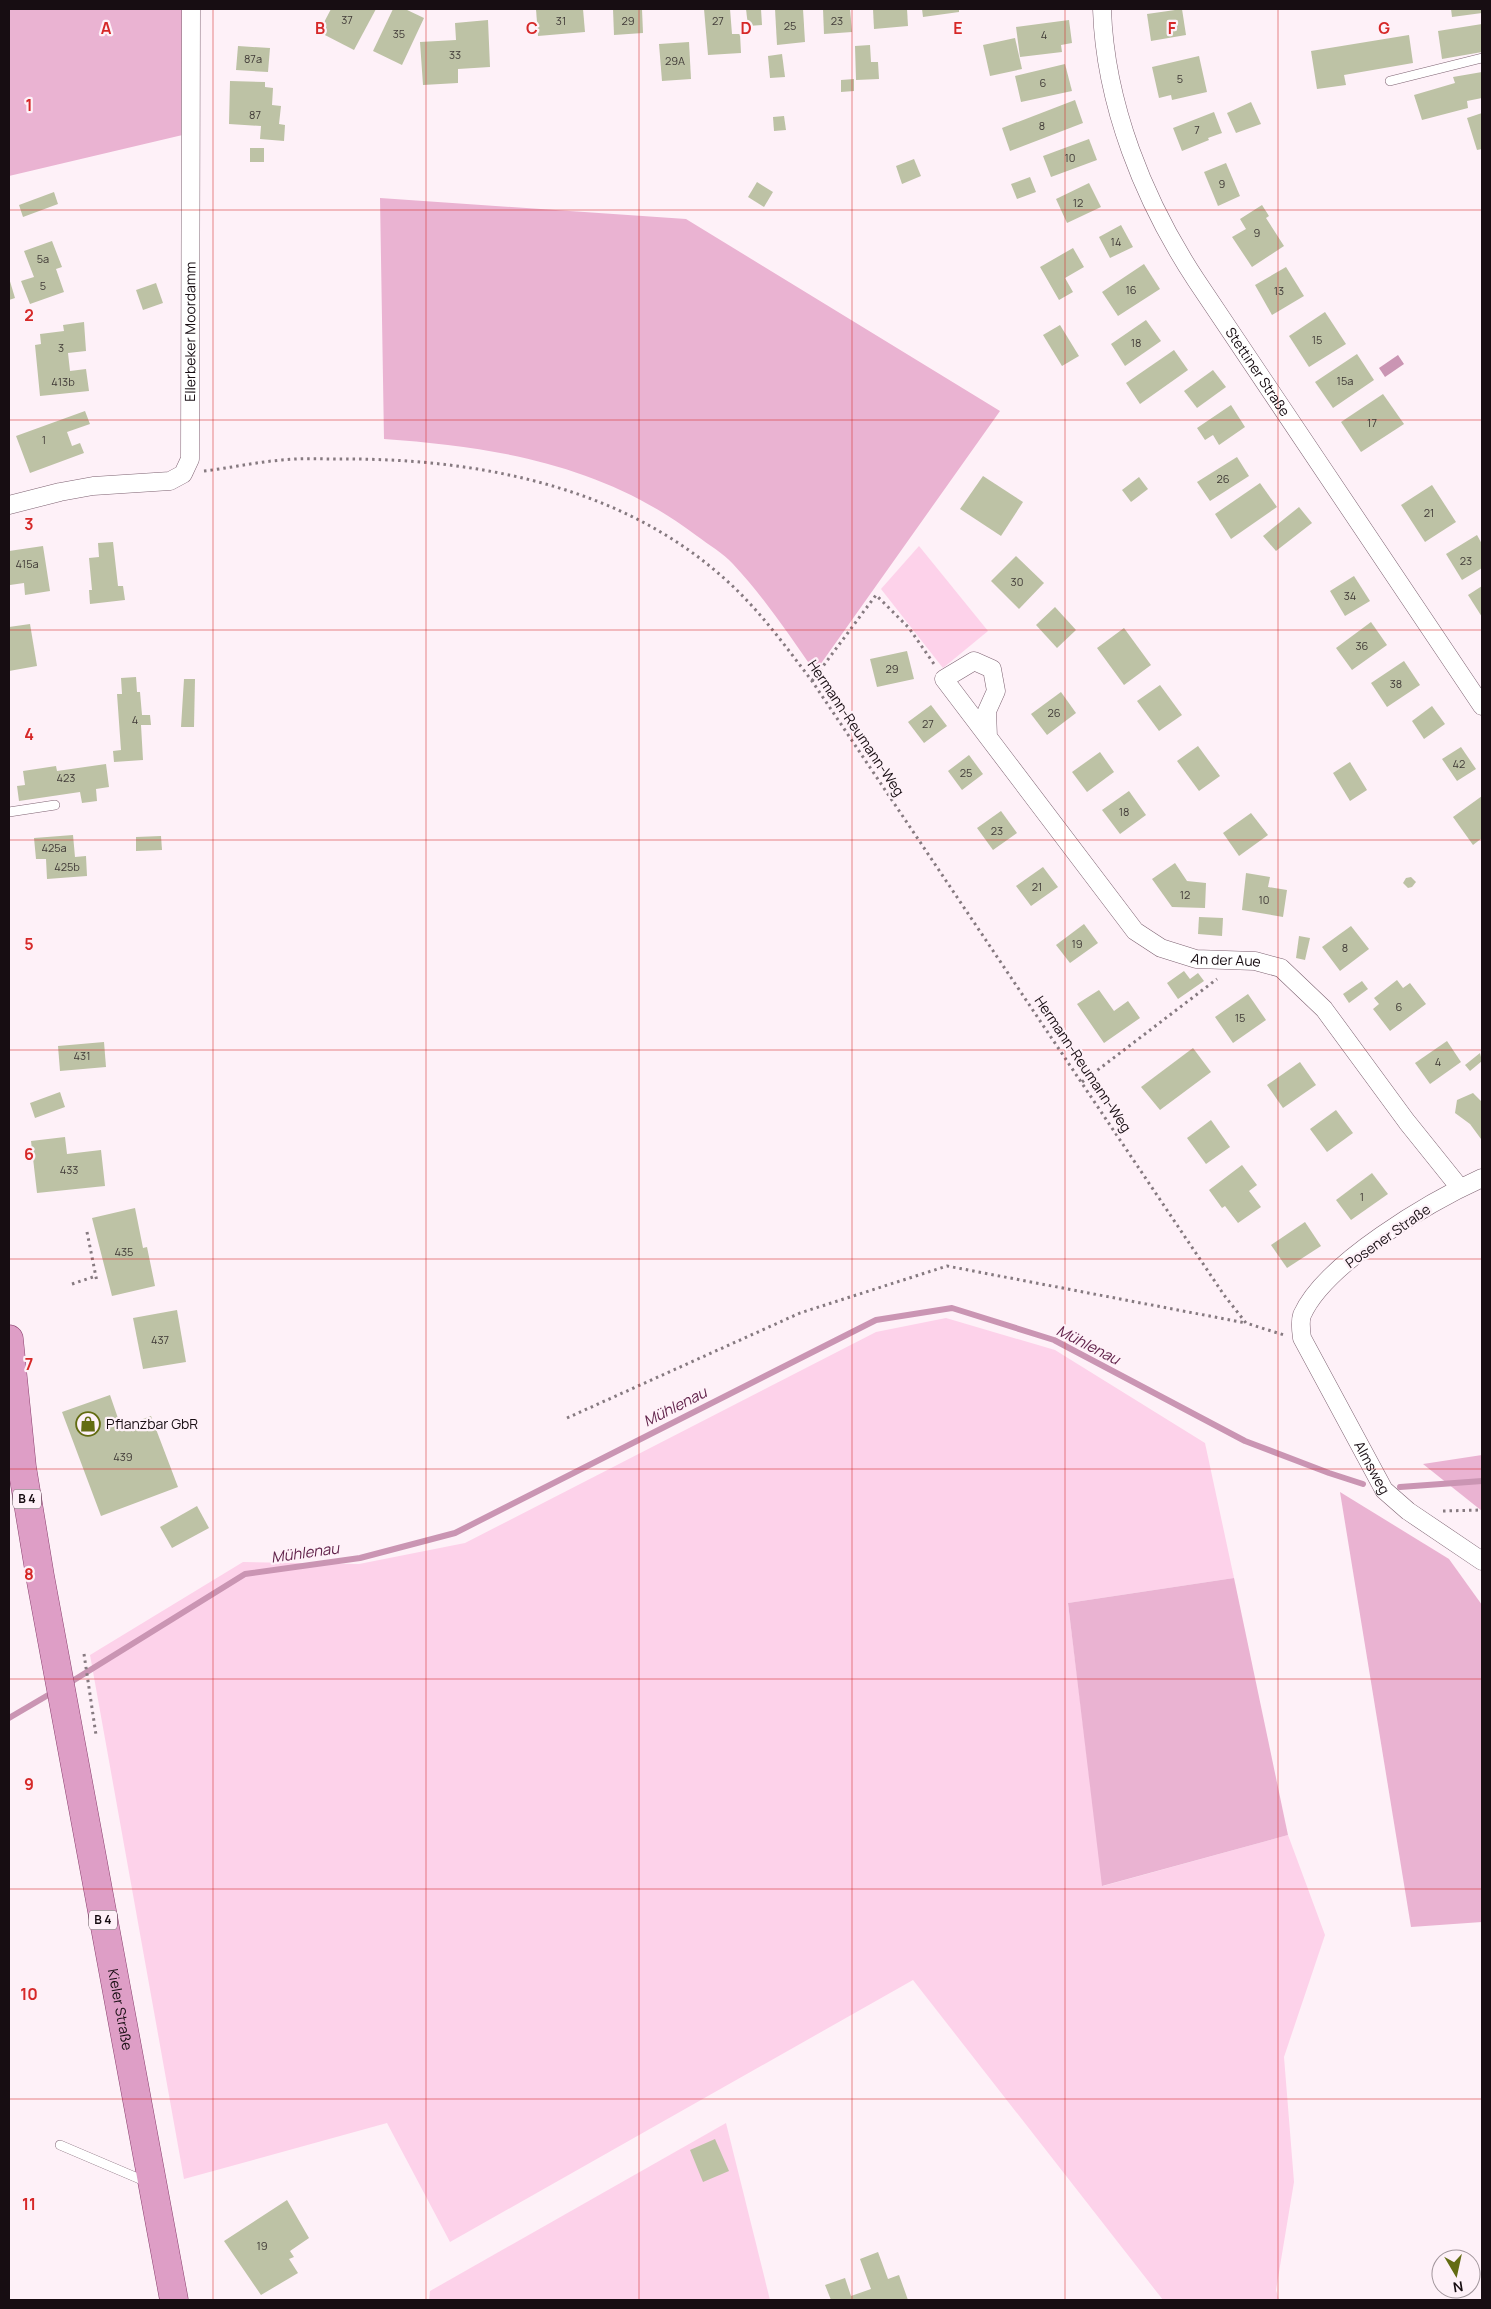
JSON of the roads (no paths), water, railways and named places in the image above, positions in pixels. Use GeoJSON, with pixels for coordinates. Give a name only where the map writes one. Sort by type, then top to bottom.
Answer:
{"type":"FeatureCollection","features":[{"type":"Feature","properties":{"kind":"main road","name":"Kieler Straße"},"geometry":{"type":"LineString","coordinates":[[9,1339],[22,1467],[54,1658],[174,2300]]}},
{"type":"Feature","properties":{"kind":"street","name":"Ellerbeker Moordamm"},"geometry":{"type":"LineString","coordinates":[[9,506],[60,492],[93,486],[170,481],[183,474],[190,459],[191,9]]}},
{"type":"Feature","properties":{"kind":"street","name":"Stettiner Straße"},"geometry":{"type":"LineString","coordinates":[[1102,9],[1109,70],[1116,98],[1130,146],[1162,224],[1196,280],[1482,706]]}},
{"type":"Feature","properties":{"kind":"street","name":"An der Aue"},"geometry":{"type":"LineString","coordinates":[[988,737],[987,711],[996,691],[992,669],[974,661],[944,679],[1135,931],[1161,948],[1196,959],[1255,961],[1281,968],[1324,1009],[1407,1122],[1460,1188]]}},
{"type":"Feature","properties":{"kind":"street","name":"Posener Straße"},"geometry":{"type":"LineString","coordinates":[[1302,1338],[1301,1317],[1312,1298],[1334,1275],[1378,1240],[1460,1188],[1482,1178]]}},
{"type":"Feature","properties":{"kind":"street","name":"Almsweg"},"geometry":{"type":"LineString","coordinates":[[1302,1338],[1384,1490],[1408,1511],[1482,1561]]}},
{"type":"Feature","properties":{"kind":"lane"},"geometry":{"type":"LineString","coordinates":[[1390,81],[1482,58]]}},
{"type":"Feature","properties":{"kind":"lane"},"geometry":{"type":"LineString","coordinates":[[9,812],[55,805]]}},
{"type":"Feature","properties":{"kind":"lane"},"geometry":{"type":"LineString","coordinates":[[60,2145],[152,2184]]}},
{"type":"Feature","properties":{"kind":"waterway","name":"Mühlenau"},"geometry":{"type":"LineString","coordinates":[[66,1685],[245,1574],[360,1558],[455,1533],[876,1320],[952,1308],[1054,1340],[1245,1441],[1363,1484]]}},
{"type":"Feature","properties":{"kind":"waterway","name":"Mühlenau"},"geometry":{"type":"LineString","coordinates":[[1400,1487],[1482,1481]]}},
{"type":"Feature","properties":{"kind":"waterway","name":"Mühlenau"},"geometry":{"type":"LineString","coordinates":[[9,1718],[55,1691]]}},
{"type":"Feature","properties":{"kind":"place","name":"Pflanzbar GbR"},"geometry":{"type":"Point","coordinates":[88,1424]}}]}
